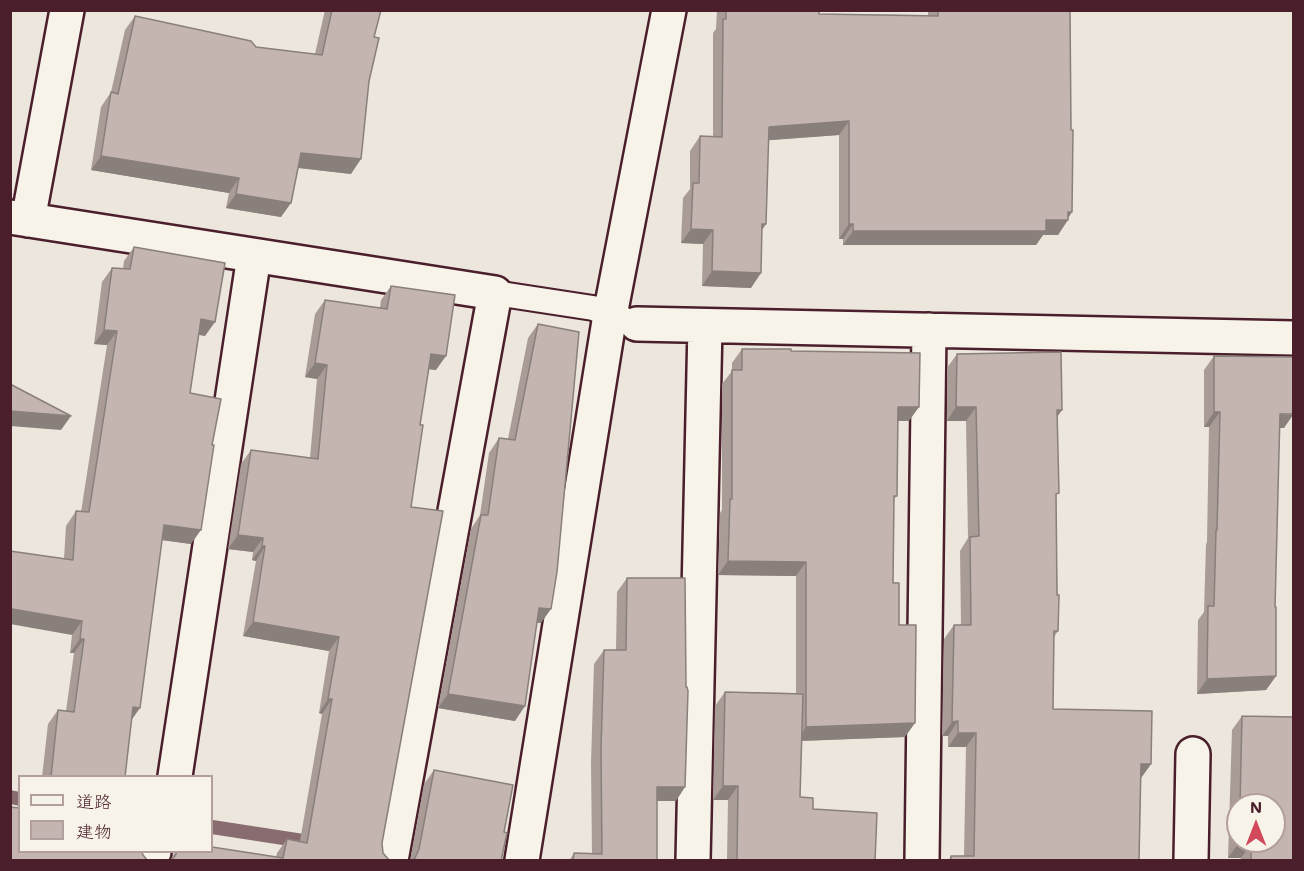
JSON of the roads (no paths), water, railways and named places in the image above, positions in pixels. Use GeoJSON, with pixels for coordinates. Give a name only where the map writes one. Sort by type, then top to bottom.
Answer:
{"type":"FeatureCollection","features":[{"type":"Feature","properties":{"kind":"street"},"geometry":{"type":"LineString","coordinates":[[67,10],[19,218],[495,293],[391,861]]}},
{"type":"Feature","properties":{"kind":"street"},"geometry":{"type":"LineString","coordinates":[[522,861],[624,319],[669,10]]}},
{"type":"Feature","properties":{"kind":"street"},"geometry":{"type":"LineString","coordinates":[[175,775],[254,256]]}},
{"type":"Feature","properties":{"kind":"street"},"geometry":{"type":"LineString","coordinates":[[624,319],[705,326],[1293,338]]}},
{"type":"Feature","properties":{"kind":"street"},"geometry":{"type":"LineString","coordinates":[[693,861],[705,326]]}},
{"type":"Feature","properties":{"kind":"street"},"geometry":{"type":"LineString","coordinates":[[922,861],[929,330]]}},
{"type":"Feature","properties":{"kind":"street"},"geometry":{"type":"LineString","coordinates":[[1191,861],[1193,754]]}},
{"type":"Feature","properties":{"kind":"lane"},"geometry":{"type":"LineString","coordinates":[[495,293],[593,308],[624,319]]}},
{"type":"Feature","properties":{"kind":"waterway"},"geometry":{"type":"LineString","coordinates":[[10,797],[18,799]]}},
{"type":"Feature","properties":{"kind":"waterway"},"geometry":{"type":"LineString","coordinates":[[213,827],[316,843]]}}]}
